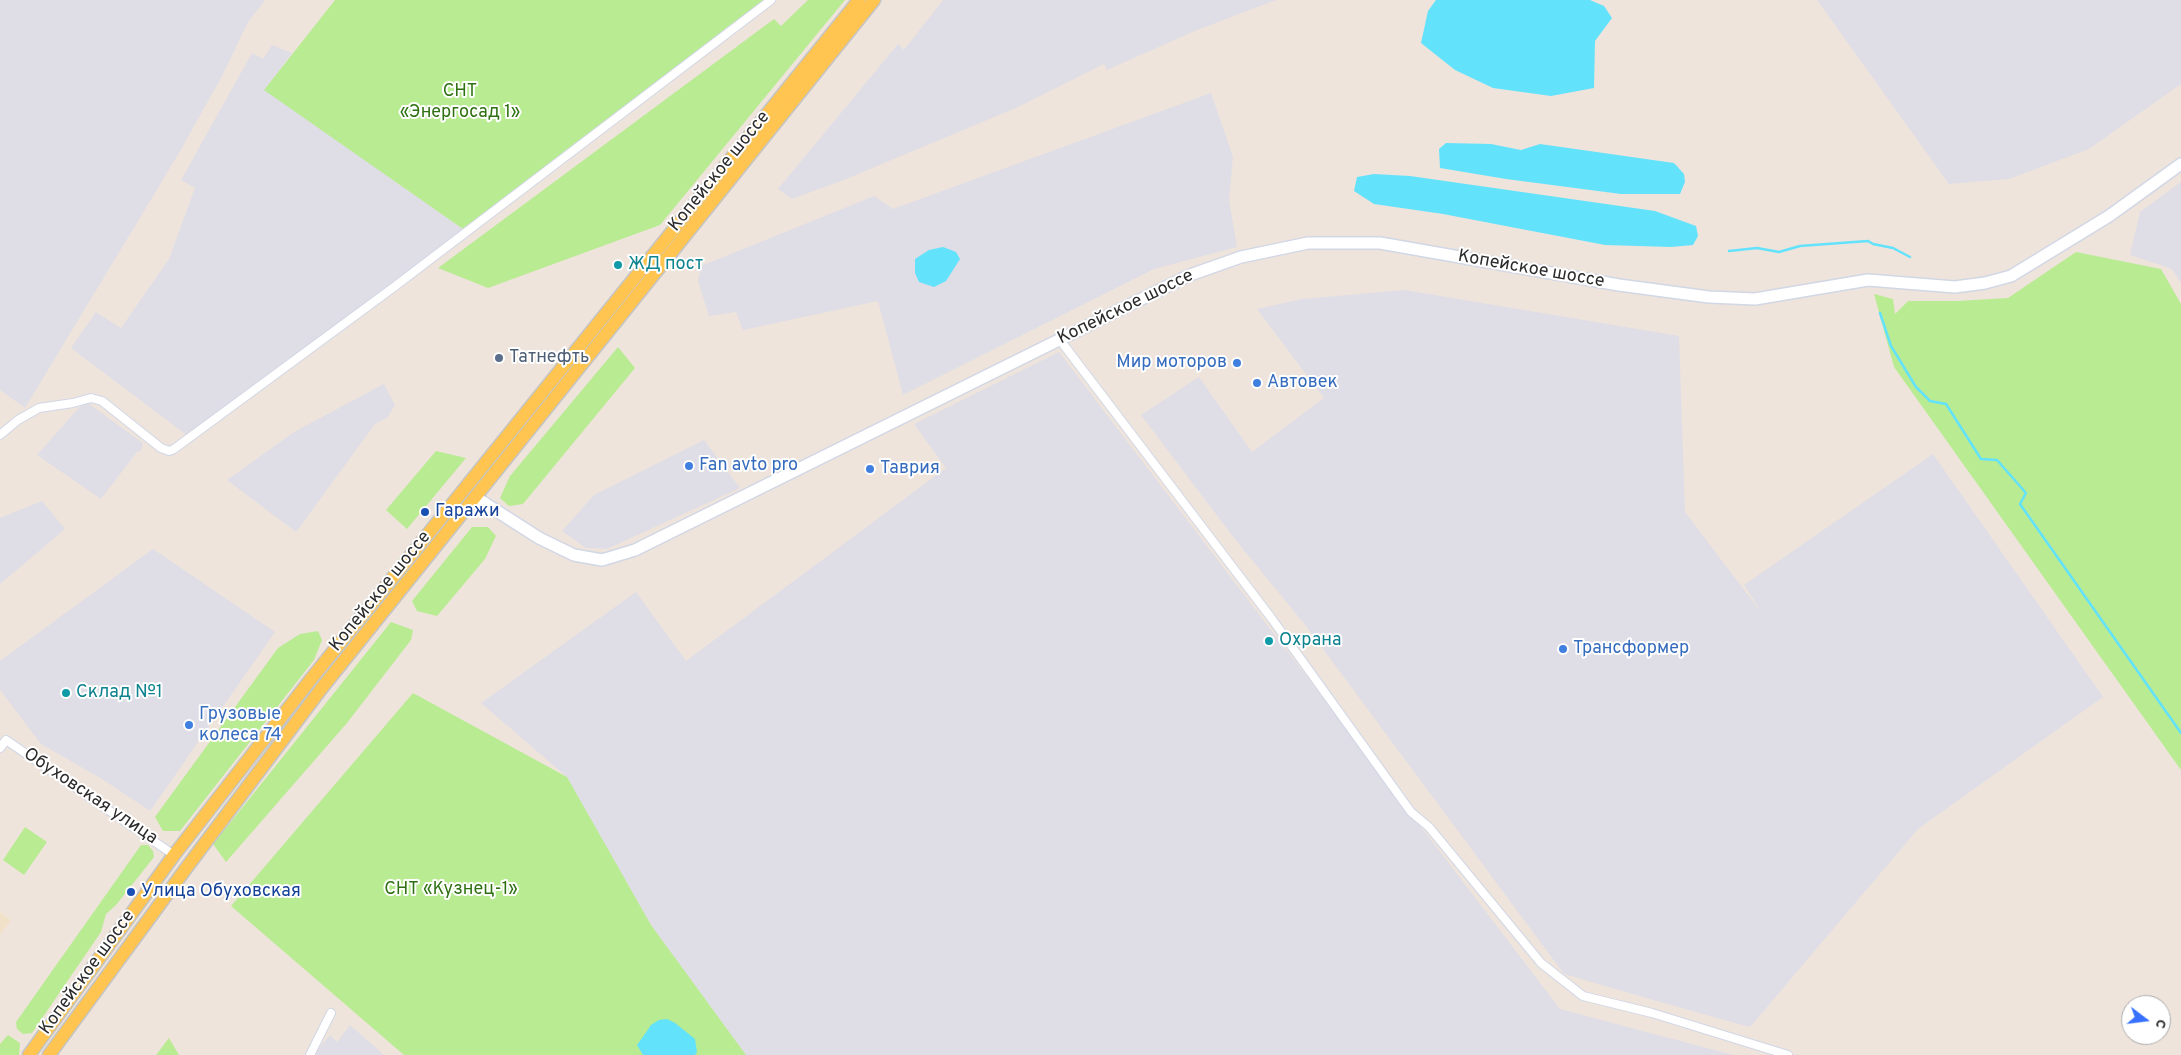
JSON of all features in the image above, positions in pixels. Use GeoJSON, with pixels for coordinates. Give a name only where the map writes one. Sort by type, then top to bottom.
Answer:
{"type":"FeatureCollection","features":[{"type":"Feature","properties":{"kind":"main road","name":"Копейское шоссе"},"geometry":{"type":"LineString","coordinates":[[29,1055],[174,855],[311,679],[859,0]]}},
{"type":"Feature","properties":{"kind":"main road","name":"Копейское шоссе"},"geometry":{"type":"LineString","coordinates":[[49,1055],[321,689],[874,0]]}},
{"type":"Feature","properties":{"kind":"main road"},"geometry":{"type":"LineString","coordinates":[[464,489],[475,498]]}},
{"type":"Feature","properties":{"kind":"main road"},"geometry":{"type":"LineString","coordinates":[[174,855],[187,867]]}},
{"type":"Feature","properties":{"kind":"street"},"geometry":{"type":"LineString","coordinates":[[0,435],[18,420],[39,408],[73,403],[91,398],[102,401],[161,448],[169,451],[174,449],[394,287],[771,0]]}},
{"type":"Feature","properties":{"kind":"street","name":"Копейское шоссе"},"geometry":{"type":"LineString","coordinates":[[475,498],[539,538],[574,555],[602,560],[636,550],[1190,274],[1241,257],[1308,243],[1380,242],[1619,286],[1709,297],[1755,299],[1868,280],[1955,288],[1986,283],[2011,276],[2084,232],[2181,164]]}},
{"type":"Feature","properties":{"kind":"street"},"geometry":{"type":"LineString","coordinates":[[1060,340],[1272,618],[1411,812],[1429,826],[1541,963],[1583,996],[1652,1013],[1788,1055]]}},
{"type":"Feature","properties":{"kind":"street","name":"Обуховская улица"},"geometry":{"type":"LineString","coordinates":[[0,748],[6,740],[174,855]]}},
{"type":"Feature","properties":{"kind":"street"},"geometry":{"type":"LineString","coordinates":[[310,1055],[331,1013]]}},
{"type":"Feature","properties":{"kind":"shaded area"},"geometry":{"type":"Polygon","coordinates":[[[0,0],[265,0],[248,22],[222,76],[179,153],[25,408],[0,390],[0,0]]]}},
{"type":"Feature","properties":{"kind":"shaded area"},"geometry":{"type":"Polygon","coordinates":[[[943,0],[1276,0],[1197,30],[1107,70],[1104,64],[1016,108],[846,179],[792,199],[778,189],[898,44],[904,50],[943,0]]]}},
{"type":"Feature","properties":{"kind":"shaded area"},"geometry":{"type":"Polygon","coordinates":[[[1817,0],[2181,0],[2181,84],[2089,149],[2009,179],[1949,184],[1817,0]]]}},
{"type":"Feature","properties":{"kind":"shaded area"},"geometry":{"type":"Polygon","coordinates":[[[272,45],[292,53],[265,89],[464,230],[188,436],[71,348],[96,312],[121,328],[169,259],[195,188],[181,180],[252,53],[263,59],[272,45]]]}},
{"type":"Feature","properties":{"kind":"shaded area"},"geometry":{"type":"Polygon","coordinates":[[[1211,93],[1233,157],[1229,200],[1237,247],[1154,269],[903,395],[878,301],[743,330],[736,312],[709,316],[698,281],[701,266],[874,196],[893,209],[1211,93]]]}},
{"type":"Feature","properties":{"kind":"shaded area"},"geometry":{"type":"Polygon","coordinates":[[[2181,182],[2181,283],[2172,269],[2130,255],[2140,212],[2181,182]]]}},
{"type":"Feature","properties":{"kind":"shaded area"},"geometry":{"type":"Polygon","coordinates":[[[1405,290],[1679,336],[1685,512],[1764,616],[1744,585],[1933,454],[2103,697],[1918,829],[1750,1027],[1564,974],[1306,626],[1234,538],[1141,415],[1199,377],[1252,452],[1324,398],[1257,309],[1302,299],[1405,290]]]}},
{"type":"Feature","properties":{"kind":"shaded area"},"geometry":{"type":"Polygon","coordinates":[[[1059,352],[1560,1009],[1733,1055],[746,1055],[651,925],[567,777],[481,703],[636,592],[686,661],[946,468],[914,424],[1059,352]]]}},
{"type":"Feature","properties":{"kind":"shaded area"},"geometry":{"type":"Polygon","coordinates":[[[384,384],[395,405],[387,418],[375,424],[296,532],[227,480],[294,432],[384,384]]]}},
{"type":"Feature","properties":{"kind":"shaded area"},"geometry":{"type":"Polygon","coordinates":[[[85,401],[143,443],[141,451],[137,452],[101,499],[37,455],[85,401]]]}},
{"type":"Feature","properties":{"kind":"shaded area"},"geometry":{"type":"Polygon","coordinates":[[[704,440],[740,488],[607,549],[586,548],[562,531],[594,495],[704,440]]]}},
{"type":"Feature","properties":{"kind":"shaded area"},"geometry":{"type":"Polygon","coordinates":[[[42,501],[65,529],[0,584],[0,518],[42,501]]]}},
{"type":"Feature","properties":{"kind":"shaded area"},"geometry":{"type":"Polygon","coordinates":[[[153,549],[275,632],[150,811],[102,779],[41,744],[0,690],[0,661],[153,549]]]}},
{"type":"Feature","properties":{"kind":"shaded area"},"geometry":{"type":"Polygon","coordinates":[[[0,912],[11,920],[0,935],[0,912]]]}},
{"type":"Feature","properties":{"kind":"shaded area"},"geometry":{"type":"Polygon","coordinates":[[[350,1025],[384,1055],[317,1055],[315,1053],[330,1035],[337,1042],[350,1025]]]}},
{"type":"Feature","properties":{"kind":"green space","name":"СНТ «Энергосад 1»"},"geometry":{"type":"Polygon","coordinates":[[[335,0],[768,0],[463,229],[264,90],[335,0]]]}},
{"type":"Feature","properties":{"kind":"green space"},"geometry":{"type":"Polygon","coordinates":[[[808,0],[845,0],[660,225],[488,288],[438,268],[774,19],[781,26],[808,0]]]}},
{"type":"Feature","properties":{"kind":"green space"},"geometry":{"type":"Polygon","coordinates":[[[2076,252],[2161,269],[2181,304],[2181,770],[1894,367],[1874,294],[1893,299],[1895,314],[1908,301],[2008,298],[2076,252]]]}},
{"type":"Feature","properties":{"kind":"green space"},"geometry":{"type":"Polygon","coordinates":[[[618,347],[635,368],[523,504],[509,506],[500,498],[510,476],[618,347]]]}},
{"type":"Feature","properties":{"kind":"green space"},"geometry":{"type":"Polygon","coordinates":[[[436,451],[466,458],[407,529],[386,510],[436,451]]]}},
{"type":"Feature","properties":{"kind":"green space"},"geometry":{"type":"Polygon","coordinates":[[[472,527],[488,527],[496,536],[485,559],[437,616],[417,611],[412,601],[472,527]]]}},
{"type":"Feature","properties":{"kind":"green space"},"geometry":{"type":"Polygon","coordinates":[[[391,622],[413,630],[411,640],[347,723],[226,862],[213,844],[391,622]]]}},
{"type":"Feature","properties":{"kind":"green space"},"geometry":{"type":"Polygon","coordinates":[[[318,631],[322,640],[314,660],[180,831],[163,831],[155,817],[278,648],[300,634],[318,631]]]}},
{"type":"Feature","properties":{"kind":"green space","name":"СНТ «Кузнец-1»"},"geometry":{"type":"Polygon","coordinates":[[[413,693],[567,777],[651,925],[746,1055],[404,1055],[231,906],[413,693]]]}},
{"type":"Feature","properties":{"kind":"green space"},"geometry":{"type":"Polygon","coordinates":[[[25,827],[47,842],[24,875],[3,860],[25,827]]]}},
{"type":"Feature","properties":{"kind":"green space"},"geometry":{"type":"Polygon","coordinates":[[[141,845],[148,845],[153,851],[154,857],[116,905],[106,914],[101,932],[32,1033],[23,1034],[17,1029],[16,1022],[141,845]]]}},
{"type":"Feature","properties":{"kind":"green space"},"geometry":{"type":"Polygon","coordinates":[[[8,1035],[20,1043],[19,1055],[0,1055],[0,1044],[8,1035]]]}},
{"type":"Feature","properties":{"kind":"green space"},"geometry":{"type":"Polygon","coordinates":[[[169,1038],[179,1055],[156,1055],[169,1038]]]}},
{"type":"Feature","properties":{"kind":"water"},"geometry":{"type":"Polygon","coordinates":[[[1436,0],[1590,0],[1604,6],[1612,18],[1595,41],[1594,88],[1551,96],[1493,88],[1455,70],[1421,43],[1428,11],[1436,0]]]}},
{"type":"Feature","properties":{"kind":"water"},"geometry":{"type":"Polygon","coordinates":[[[1446,143],[1491,144],[1521,150],[1540,144],[1674,163],[1684,174],[1685,182],[1680,194],[1621,194],[1506,179],[1440,168],[1439,149],[1446,143]]]}},
{"type":"Feature","properties":{"kind":"water"},"geometry":{"type":"Polygon","coordinates":[[[1374,174],[1410,176],[1655,211],[1696,226],[1698,236],[1693,245],[1671,247],[1605,245],[1443,214],[1374,204],[1354,191],[1357,177],[1374,174]]]}},
{"type":"Feature","properties":{"kind":"water"},"geometry":{"type":"Polygon","coordinates":[[[943,247],[956,252],[960,259],[946,281],[934,287],[919,282],[915,273],[915,259],[929,250],[943,247]]]}},
{"type":"Feature","properties":{"kind":"water"},"geometry":{"type":"Polygon","coordinates":[[[667,1019],[695,1039],[697,1052],[695,1055],[643,1055],[637,1045],[651,1025],[659,1020],[667,1019]]]}},
{"type":"Feature","properties":{"kind":"waterway"},"geometry":{"type":"LineString","coordinates":[[1729,251],[1757,248],[1779,252],[1800,246],[1868,241],[1873,244],[1893,248],[1910,257]]}},
{"type":"Feature","properties":{"kind":"waterway"},"geometry":{"type":"LineString","coordinates":[[1880,313],[1891,346],[1916,387],[1930,401],[1946,404],[1981,459],[1997,460],[2026,493],[2020,504],[2181,733]]}},
{"type":"Feature","properties":{"kind":"place","name":"ЖД пост"},"geometry":{"type":"Point","coordinates":[618,265]}},
{"type":"Feature","properties":{"kind":"place","name":"Татнефть"},"geometry":{"type":"Point","coordinates":[499,358]}},
{"type":"Feature","properties":{"kind":"place","name":"Мир моторов"},"geometry":{"type":"Point","coordinates":[1237,363]}},
{"type":"Feature","properties":{"kind":"place","name":"Автовек"},"geometry":{"type":"Point","coordinates":[1257,383]}},
{"type":"Feature","properties":{"kind":"place","name":"Fan avto pro"},"geometry":{"type":"Point","coordinates":[689,466]}},
{"type":"Feature","properties":{"kind":"place","name":"Таврия"},"geometry":{"type":"Point","coordinates":[870,469]}},
{"type":"Feature","properties":{"kind":"place","name":"Гаражи"},"geometry":{"type":"Point","coordinates":[425,512]}},
{"type":"Feature","properties":{"kind":"place","name":"Охрана"},"geometry":{"type":"Point","coordinates":[1269,641]}},
{"type":"Feature","properties":{"kind":"place","name":"Трансформер"},"geometry":{"type":"Point","coordinates":[1563,649]}},
{"type":"Feature","properties":{"kind":"place","name":"Склад №1"},"geometry":{"type":"Point","coordinates":[66,693]}},
{"type":"Feature","properties":{"kind":"place","name":"Грузовые колеса 74"},"geometry":{"type":"Point","coordinates":[189,725]}},
{"type":"Feature","properties":{"kind":"place","name":"Улица Обуховская"},"geometry":{"type":"Point","coordinates":[131,892]}}]}
